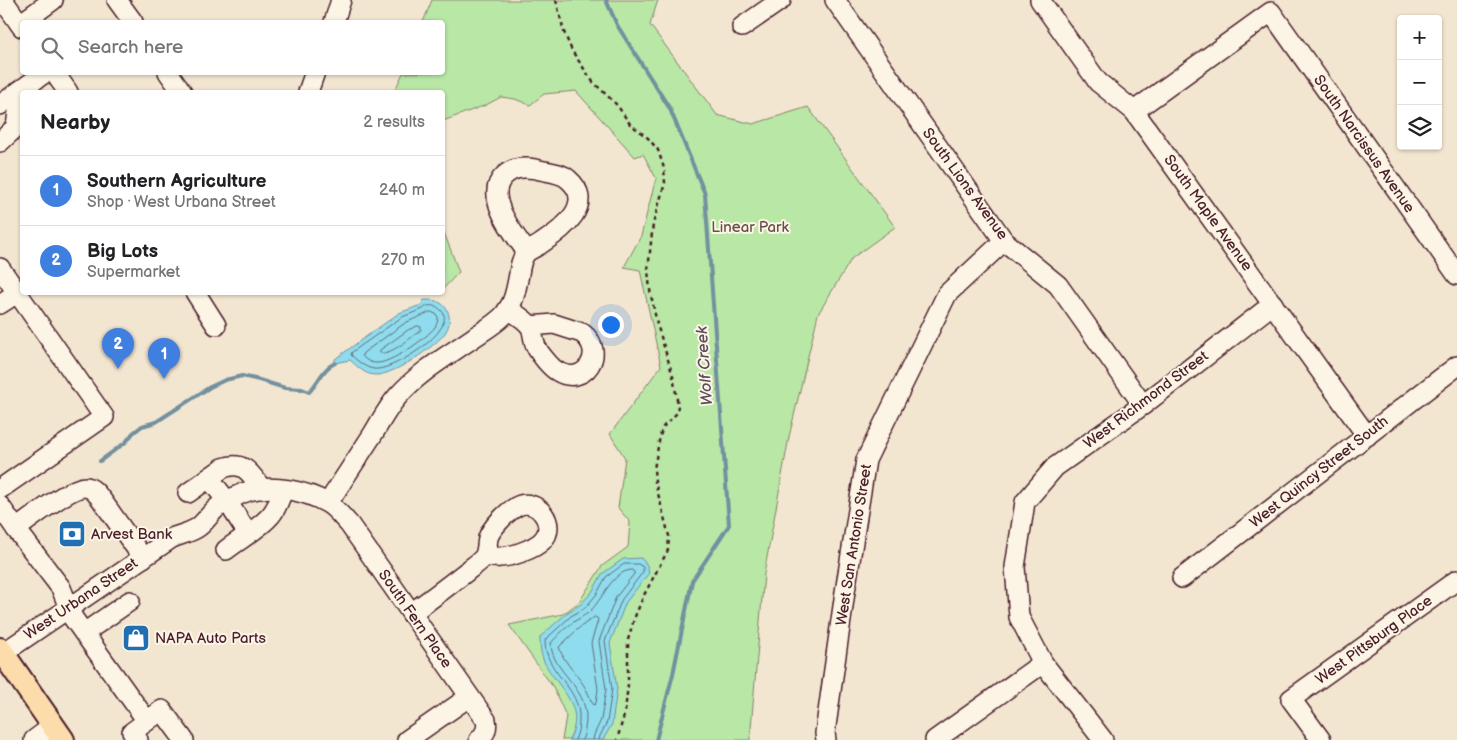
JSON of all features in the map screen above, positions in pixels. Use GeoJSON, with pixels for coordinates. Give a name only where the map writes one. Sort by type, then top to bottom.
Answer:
{"type":"FeatureCollection","features":[{"type":"Feature","properties":{"kind":"main road"},"geometry":{"type":"LineString","coordinates":[[1,651],[58,733]]}},
{"type":"Feature","properties":{"kind":"street"},"geometry":{"type":"LineString","coordinates":[[3,0],[20,24]]}},
{"type":"Feature","properties":{"kind":"street"},"geometry":{"type":"LineString","coordinates":[[27,20],[53,0]]}},
{"type":"Feature","properties":{"kind":"street"},"geometry":{"type":"LineString","coordinates":[[117,0],[132,20]]}},
{"type":"Feature","properties":{"kind":"street"},"geometry":{"type":"LineString","coordinates":[[335,20],[341,0]]}},
{"type":"Feature","properties":{"kind":"street"},"geometry":{"type":"LineString","coordinates":[[742,27],[781,0]]}},
{"type":"Feature","properties":{"kind":"street","name":"South Lions Avenue"},"geometry":{"type":"LineString","coordinates":[[835,0],[1004,241],[1058,284],[1143,405]]}},
{"type":"Feature","properties":{"kind":"street","name":"South Maple Avenue"},"geometry":{"type":"LineString","coordinates":[[1040,0],[1098,82],[1134,111],[1367,436]]}},
{"type":"Feature","properties":{"kind":"street","name":"South Narcissus Avenue"},"geometry":{"type":"LineString","coordinates":[[1134,111],[1271,12],[1457,275]]}},
{"type":"Feature","properties":{"kind":"street"},"geometry":{"type":"LineString","coordinates":[[22,90],[42,75]]}},
{"type":"Feature","properties":{"kind":"street"},"geometry":{"type":"LineString","coordinates":[[56,75],[67,90]]}},
{"type":"Feature","properties":{"kind":"street"},"geometry":{"type":"LineString","coordinates":[[170,75],[181,90]]}},
{"type":"Feature","properties":{"kind":"street"},"geometry":{"type":"LineString","coordinates":[[309,90],[315,75]]}},
{"type":"Feature","properties":{"kind":"street"},"geometry":{"type":"LineString","coordinates":[[0,105],[20,91]]}},
{"type":"Feature","properties":{"kind":"street"},"geometry":{"type":"LineString","coordinates":[[0,142],[16,127],[20,102]]}},
{"type":"Feature","properties":{"kind":"street"},"geometry":{"type":"LineString","coordinates":[[328,504],[391,406],[407,386],[425,371],[491,326],[508,309],[516,290],[521,264],[527,252],[543,243],[567,223],[576,212],[579,202],[578,196],[572,183],[563,175],[518,168],[506,174],[497,186],[496,196],[500,208],[527,252]]}},
{"type":"Feature","properties":{"kind":"street","name":"West San Antonio Street"},"geometry":{"type":"LineString","coordinates":[[826,740],[827,714],[866,460],[948,294],[1004,241]]}},
{"type":"Feature","properties":{"kind":"street"},"geometry":{"type":"LineString","coordinates":[[0,268],[104,416],[0,489]]}},
{"type":"Feature","properties":{"kind":"street"},"geometry":{"type":"LineString","coordinates":[[0,304],[17,292]]}},
{"type":"Feature","properties":{"kind":"street"},"geometry":{"type":"LineString","coordinates":[[197,295],[216,325]]}},
{"type":"Feature","properties":{"kind":"street","name":"West Richmond Street"},"geometry":{"type":"LineString","coordinates":[[1043,663],[1019,617],[1015,567],[1025,502],[1055,467],[1143,405],[1273,304]]}},
{"type":"Feature","properties":{"kind":"street"},"geometry":{"type":"LineString","coordinates":[[508,309],[530,326]]}},
{"type":"Feature","properties":{"kind":"street","name":"West Quincy Street South"},"geometry":{"type":"LineString","coordinates":[[1182,578],[1457,366]]}},
{"type":"Feature","properties":{"kind":"street"},"geometry":{"type":"LineString","coordinates":[[188,493],[230,465],[236,465],[247,470],[262,489]]}},
{"type":"Feature","properties":{"kind":"street"},"geometry":{"type":"LineString","coordinates":[[210,478],[248,534]]}},
{"type":"Feature","properties":{"kind":"street"},"geometry":{"type":"LineString","coordinates":[[16,529],[65,495],[78,488],[87,487],[94,490],[143,558]]}},
{"type":"Feature","properties":{"kind":"street","name":"West Urbana Street"},"geometry":{"type":"LineString","coordinates":[[1,651],[70,608],[172,538],[197,528],[217,508],[249,491],[262,489],[283,490],[307,495],[328,504]]}},
{"type":"Feature","properties":{"kind":"street"},"geometry":{"type":"LineString","coordinates":[[226,550],[272,515],[283,490]]}},
{"type":"Feature","properties":{"kind":"street","name":"South Fern Place"},"geometry":{"type":"LineString","coordinates":[[328,504],[349,524],[486,720],[487,727],[485,733],[478,740]]}},
{"type":"Feature","properties":{"kind":"street"},"geometry":{"type":"LineString","coordinates":[[0,506],[61,588],[73,618],[147,721]]}},
{"type":"Feature","properties":{"kind":"street"},"geometry":{"type":"LineString","coordinates":[[411,613],[485,556]]}},
{"type":"Feature","properties":{"kind":"street","name":"West Pittsburg Place"},"geometry":{"type":"LineString","coordinates":[[1321,740],[1291,699],[1457,580]]}},
{"type":"Feature","properties":{"kind":"street"},"geometry":{"type":"LineString","coordinates":[[84,633],[130,601]]}},
{"type":"Feature","properties":{"kind":"street"},"geometry":{"type":"LineString","coordinates":[[935,740],[1043,663],[1103,740]]}},
{"type":"Feature","properties":{"kind":"street"},"geometry":{"type":"LineString","coordinates":[[407,740],[469,697]]}},
{"type":"Feature","properties":{"kind":"street"},"geometry":{"type":"LineString","coordinates":[[138,740],[132,732],[162,710],[184,740]]}},
{"type":"Feature","properties":{"kind":"street"},"geometry":{"type":"LineString","coordinates":[[34,740],[58,733]]}},
{"type":"Feature","properties":{"kind":"path"},"geometry":{"type":"LineString","coordinates":[[556,0],[564,32],[572,51],[593,82],[617,105],[630,124],[648,138],[658,150],[664,168],[665,183],[653,224],[648,270],[650,290],[673,376],[678,405],[677,413],[663,427],[654,468],[655,482],[669,536],[668,550],[644,595],[628,640],[628,684],[625,712],[617,740]]}},
{"type":"Feature","properties":{"kind":"green space","name":"Linear Park"},"geometry":{"type":"Polygon","coordinates":[[[432,0],[658,0],[650,25],[717,115],[753,124],[808,107],[895,227],[852,258],[818,314],[789,437],[764,574],[750,740],[562,740],[566,716],[553,687],[509,625],[563,614],[579,602],[602,566],[628,547],[630,522],[618,508],[625,458],[610,434],[661,366],[640,270],[624,267],[641,236],[656,178],[643,154],[635,157],[576,91],[544,94],[530,105],[515,99],[501,97],[486,105],[445,120],[445,90],[395,90],[402,75],[445,75],[445,20],[424,20],[432,0]]]}},
{"type":"Feature","properties":{"kind":"green space"},"geometry":{"type":"Polygon","coordinates":[[[445,235],[459,272],[445,287],[445,235]]]}},
{"type":"Feature","properties":{"kind":"water"},"geometry":{"type":"Polygon","coordinates":[[[424,300],[441,303],[449,314],[449,324],[440,339],[424,352],[393,370],[376,375],[365,372],[350,360],[335,363],[335,359],[399,313],[421,305],[424,300]]]}},
{"type":"Feature","properties":{"kind":"water"},"geometry":{"type":"Polygon","coordinates":[[[641,558],[647,565],[649,573],[626,602],[610,643],[617,689],[612,724],[603,740],[569,740],[574,729],[573,709],[570,701],[545,664],[541,653],[540,637],[568,612],[581,604],[592,592],[602,574],[623,559],[641,558]]]}},
{"type":"Feature","properties":{"kind":"waterway","name":"Wolf Creek"},"geometry":{"type":"LineString","coordinates":[[606,0],[617,25],[670,109],[705,194],[729,525],[692,581],[673,674],[656,740]]}},
{"type":"Feature","properties":{"kind":"waterway"},"geometry":{"type":"LineString","coordinates":[[100,461],[126,442],[142,426],[156,422],[210,387],[225,380],[242,376],[285,388],[302,389],[309,392],[324,372],[335,363]]}},
{"type":"Feature","properties":{"kind":"place","name":"Big Lots"},"geometry":{"type":"Point","coordinates":[118,369]}},
{"type":"Feature","properties":{"kind":"place","name":"Southern Agriculture"},"geometry":{"type":"Point","coordinates":[164,379]}},
{"type":"Feature","properties":{"kind":"place","name":"Arvest Bank"},"geometry":{"type":"Point","coordinates":[72,534]}},
{"type":"Feature","properties":{"kind":"place","name":"NAPA Auto Parts"},"geometry":{"type":"Point","coordinates":[136,638]}}]}
